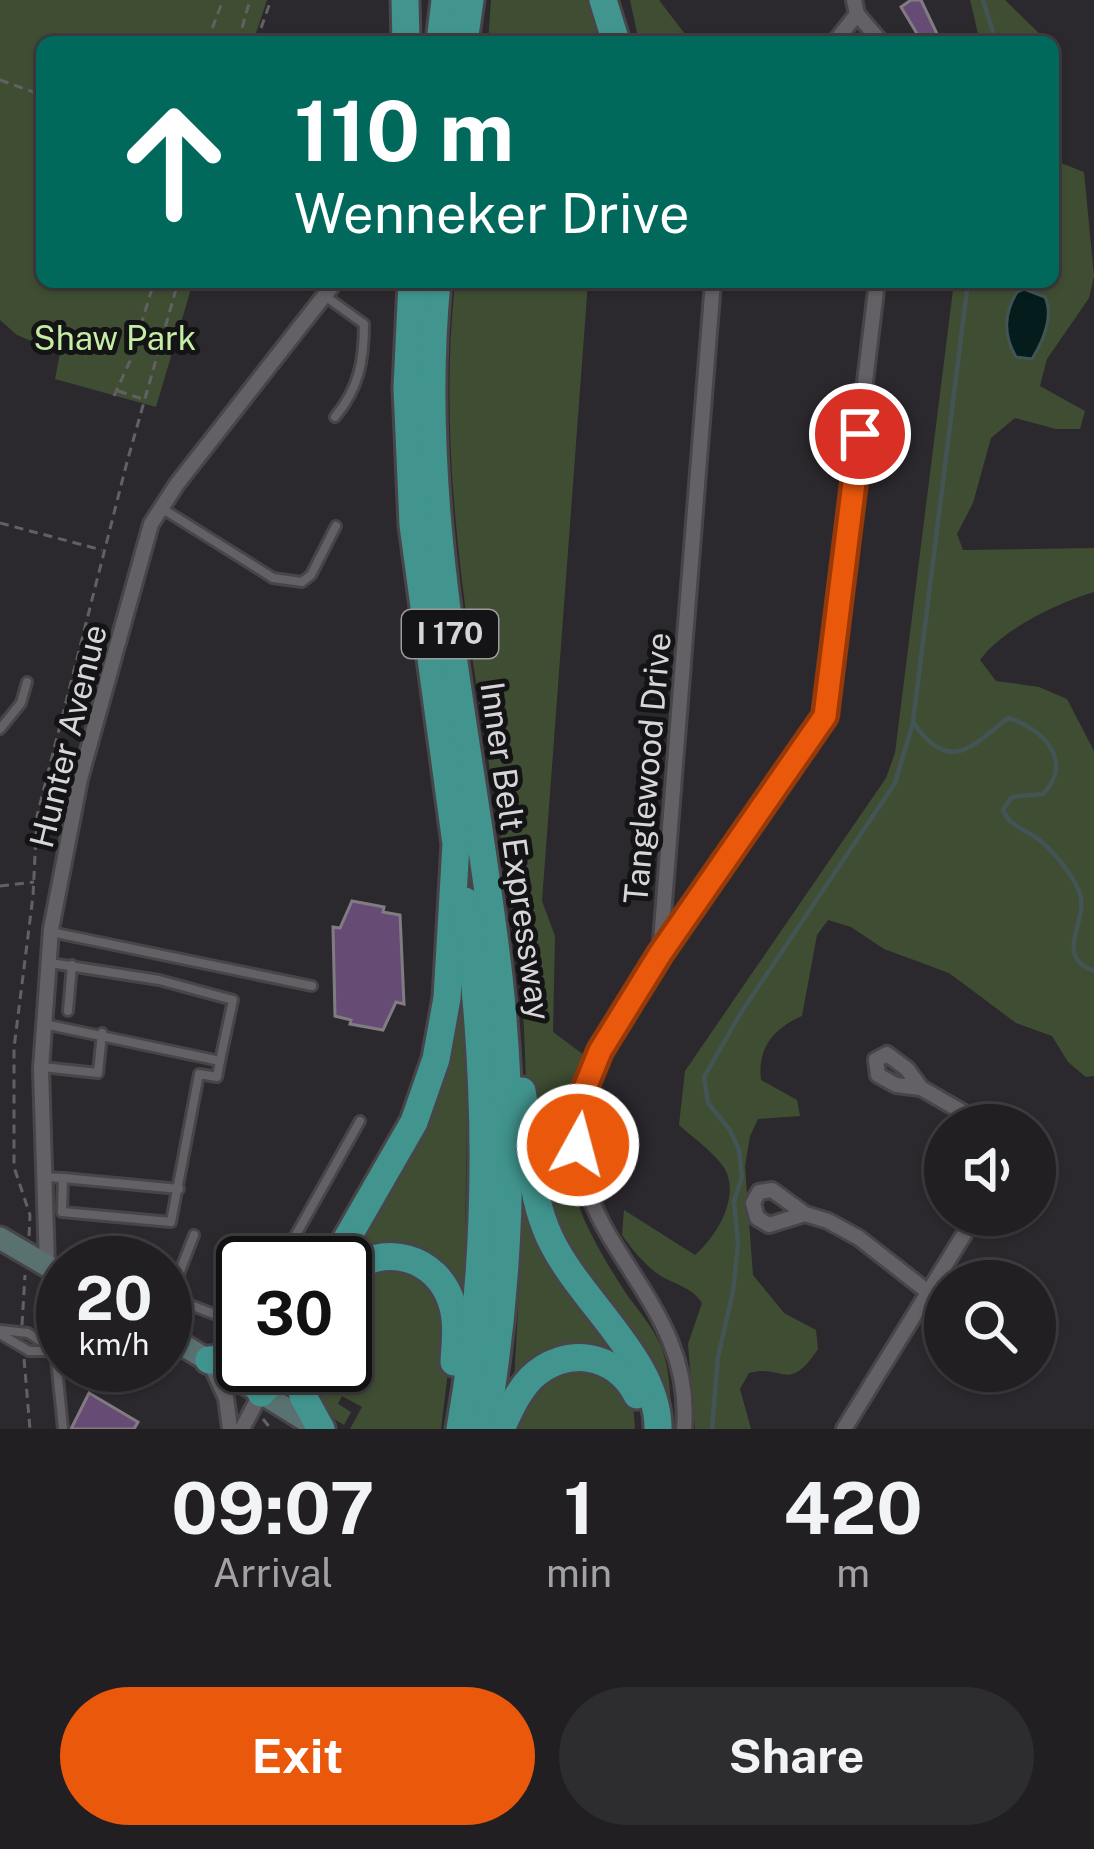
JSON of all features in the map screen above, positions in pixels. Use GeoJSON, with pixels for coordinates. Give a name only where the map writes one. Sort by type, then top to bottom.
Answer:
{"type":"FeatureCollection","features":[{"type":"Feature","properties":{"kind":"highway"},"geometry":{"type":"LineString","coordinates":[[405,0],[406,36]]}},
{"type":"Feature","properties":{"kind":"highway"},"geometry":{"type":"LineString","coordinates":[[441,36],[445,0]]}},
{"type":"Feature","properties":{"kind":"highway"},"geometry":{"type":"LineString","coordinates":[[465,36],[470,0]]}},
{"type":"Feature","properties":{"kind":"highway"},"geometry":{"type":"LineString","coordinates":[[484,36],[486,0]]}},
{"type":"Feature","properties":{"kind":"highway"},"geometry":{"type":"LineString","coordinates":[[603,0],[614,36]]}},
{"type":"Feature","properties":{"kind":"highway"},"geometry":{"type":"LineString","coordinates":[[619,0],[629,36]]}},
{"type":"Feature","properties":{"kind":"highway","name":"Inner Belt Expressway"},"geometry":{"type":"LineString","coordinates":[[425,288],[408,342],[412,525],[475,980],[484,1142],[477,1304],[456,1429]]}},
{"type":"Feature","properties":{"kind":"highway","name":"Inner Belt Expressway"},"geometry":{"type":"LineString","coordinates":[[426,288],[436,519],[499,975],[507,1089],[508,1183],[500,1319],[485,1429]]}},
{"type":"Feature","properties":{"kind":"highway"},"geometry":{"type":"LineString","coordinates":[[349,1236],[398,1154],[436,1059],[448,998],[456,844]]}},
{"type":"Feature","properties":{"kind":"highway"},"geometry":{"type":"LineString","coordinates":[[499,975],[525,1109],[532,1180],[546,1230],[568,1271],[644,1376],[658,1408],[658,1429]]}},
{"type":"Feature","properties":{"kind":"highway"},"geometry":{"type":"LineString","coordinates":[[372,1259],[397,1255],[422,1264],[451,1300],[456,1332],[456,1429]]}},
{"type":"Feature","properties":{"kind":"highway"},"geometry":{"type":"LineString","coordinates":[[501,1429],[534,1376],[561,1359],[576,1357],[594,1358],[624,1374],[641,1403],[643,1429]]}},
{"type":"Feature","properties":{"kind":"highway"},"geometry":{"type":"LineString","coordinates":[[209,1360],[216,1360]]}},
{"type":"Feature","properties":{"kind":"highway"},"geometry":{"type":"LineString","coordinates":[[262,1406],[265,1392]]}},
{"type":"Feature","properties":{"kind":"highway"},"geometry":{"type":"LineString","coordinates":[[262,1406],[273,1392]]}},
{"type":"Feature","properties":{"kind":"highway"},"geometry":{"type":"LineString","coordinates":[[302,1392],[321,1429]]}},
{"type":"Feature","properties":{"kind":"main road"},"geometry":{"type":"LineString","coordinates":[[0,1238],[36,1264]]}},
{"type":"Feature","properties":{"kind":"main road"},"geometry":{"type":"LineString","coordinates":[[192,1350],[262,1406],[321,1429]]}},
{"type":"Feature","properties":{"kind":"street"},"geometry":{"type":"LineString","coordinates":[[838,36],[855,7],[877,36]]}},
{"type":"Feature","properties":{"kind":"street","name":"Hunter Avenue"},"geometry":{"type":"LineString","coordinates":[[45,1236],[41,1066],[51,932],[80,779],[151,524],[331,288]]}},
{"type":"Feature","properties":{"kind":"street","name":"Tanglewood Drive"},"geometry":{"type":"LineString","coordinates":[[684,1429],[676,1349],[587,1197],[579,1166],[579,1119],[600,1051],[660,954],[713,288]]}},
{"type":"Feature","properties":{"kind":"street"},"geometry":{"type":"LineString","coordinates":[[660,954],[825,716],[876,288]]}},
{"type":"Feature","properties":{"kind":"street"},"geometry":{"type":"LineString","coordinates":[[921,1088],[949,1104]]}},
{"type":"Feature","properties":{"kind":"street"},"geometry":{"type":"LineString","coordinates":[[805,1214],[843,1228],[924,1289]]}},
{"type":"Feature","properties":{"kind":"street"},"geometry":{"type":"LineString","coordinates":[[844,1429],[924,1299]]}},
{"type":"Feature","properties":{"kind":"street"},"geometry":{"type":"LineString","coordinates":[[209,1360],[226,1398],[230,1429]]}},
{"type":"Feature","properties":{"kind":"street"},"geometry":{"type":"LineString","coordinates":[[242,1429],[262,1406]]}},
{"type":"Feature","properties":{"kind":"lane"},"geometry":{"type":"LineString","coordinates":[[325,296],[364,324],[364,364],[348,402],[335,417]]}},
{"type":"Feature","properties":{"kind":"lane"},"geometry":{"type":"LineString","coordinates":[[161,508],[273,578],[302,582],[311,575],[336,526]]}},
{"type":"Feature","properties":{"kind":"lane"},"geometry":{"type":"LineString","coordinates":[[0,729],[21,703],[27,682]]}},
{"type":"Feature","properties":{"kind":"lane"},"geometry":{"type":"LineString","coordinates":[[51,932],[312,986]]}},
{"type":"Feature","properties":{"kind":"lane"},"geometry":{"type":"LineString","coordinates":[[49,963],[160,980],[233,1000],[217,1077],[199,1073],[171,1222],[62,1212],[63,1178]]}},
{"type":"Feature","properties":{"kind":"lane"},"geometry":{"type":"LineString","coordinates":[[68,1011],[72,965]]}},
{"type":"Feature","properties":{"kind":"lane"},"geometry":{"type":"LineString","coordinates":[[44,1024],[220,1060]]}},
{"type":"Feature","properties":{"kind":"lane"},"geometry":{"type":"LineString","coordinates":[[41,1066],[98,1073],[102,1034]]}},
{"type":"Feature","properties":{"kind":"lane"},"geometry":{"type":"LineString","coordinates":[[295,1236],[360,1121]]}},
{"type":"Feature","properties":{"kind":"lane"},"geometry":{"type":"LineString","coordinates":[[44,1177],[179,1189]]}},
{"type":"Feature","properties":{"kind":"lane"},"geometry":{"type":"LineString","coordinates":[[192,1241],[194,1235]]}},
{"type":"Feature","properties":{"kind":"lane"},"geometry":{"type":"LineString","coordinates":[[0,1332],[28,1333],[36,1338]]}},
{"type":"Feature","properties":{"kind":"lane"},"geometry":{"type":"LineString","coordinates":[[0,1332],[36,1351]]}},
{"type":"Feature","properties":{"kind":"lane"},"geometry":{"type":"LineString","coordinates":[[60,1392],[63,1429]]}},
{"type":"Feature","properties":{"kind":"path"},"geometry":{"type":"LineString","coordinates":[[209,36],[223,0]]}},
{"type":"Feature","properties":{"kind":"path"},"geometry":{"type":"LineString","coordinates":[[240,36],[250,0]]}},
{"type":"Feature","properties":{"kind":"path"},"geometry":{"type":"LineString","coordinates":[[258,36],[271,0]]}},
{"type":"Feature","properties":{"kind":"path"},"geometry":{"type":"LineString","coordinates":[[0,80],[36,93]]}},
{"type":"Feature","properties":{"kind":"path"},"geometry":{"type":"LineString","coordinates":[[144,399],[115,393],[152,288]]}},
{"type":"Feature","properties":{"kind":"path"},"geometry":{"type":"LineString","coordinates":[[29,1240],[30,1216],[14,1167],[14,1048],[38,816],[176,288]]}},
{"type":"Feature","properties":{"kind":"path"},"geometry":{"type":"LineString","coordinates":[[0,523],[104,550]]}},
{"type":"Feature","properties":{"kind":"path"},"geometry":{"type":"LineString","coordinates":[[0,886],[32,882]]}},
{"type":"Feature","properties":{"kind":"path"},"geometry":{"type":"LineString","coordinates":[[22,1326],[36,1292]]}},
{"type":"Feature","properties":{"kind":"path"},"geometry":{"type":"LineString","coordinates":[[24,1355],[30,1429]]}},
{"type":"Feature","properties":{"kind":"path"},"geometry":{"type":"LineString","coordinates":[[262,1406],[271,1429]]}},
{"type":"Feature","properties":{"kind":"green space","name":"Shaw Park"},"geometry":{"type":"Polygon","coordinates":[[[0,0],[267,0],[255,36],[36,36],[36,288],[191,288],[156,407],[55,379],[60,353],[17,335],[0,320],[0,0]]]}},
{"type":"Feature","properties":{"kind":"green space"},"geometry":{"type":"Polygon","coordinates":[[[491,0],[594,0],[605,36],[488,36],[491,0]]]}},
{"type":"Feature","properties":{"kind":"green space"},"geometry":{"type":"Polygon","coordinates":[[[630,0],[659,0],[686,36],[638,36],[630,0]]]}},
{"type":"Feature","properties":{"kind":"green space"},"geometry":{"type":"Polygon","coordinates":[[[970,0],[1005,0],[1042,36],[979,36],[970,0]]]}},
{"type":"Feature","properties":{"kind":"green space"},"geometry":{"type":"Polygon","coordinates":[[[1059,162],[1084,172],[1094,276],[1089,298],[1047,359],[1040,386],[1085,411],[1080,429],[1056,429],[1015,418],[991,438],[973,503],[957,534],[963,550],[1094,548],[1094,592],[1032,618],[980,660],[996,681],[1039,687],[1067,699],[1094,751],[1094,1076],[1086,1077],[1068,1062],[1052,1036],[1016,1023],[949,973],[884,949],[851,927],[828,920],[817,935],[802,1016],[776,1033],[760,1069],[761,1080],[797,1100],[800,1116],[758,1119],[745,1166],[753,1275],[784,1313],[816,1330],[818,1349],[792,1374],[749,1373],[740,1389],[751,1429],[695,1429],[688,1344],[702,1303],[658,1274],[634,1251],[622,1235],[624,1210],[695,1255],[711,1238],[727,1206],[729,1182],[711,1152],[679,1125],[685,1071],[886,778],[895,753],[953,288],[1059,288],[1059,162]]]}},
{"type":"Feature","properties":{"kind":"green space"},"geometry":{"type":"Polygon","coordinates":[[[455,288],[588,288],[542,901],[555,936],[553,1032],[588,1058],[569,1124],[571,1180],[591,1234],[661,1346],[673,1429],[665,1429],[577,1269],[537,1168],[510,899],[458,548],[450,372],[455,288]]]}},
{"type":"Feature","properties":{"kind":"green space"},"geometry":{"type":"Polygon","coordinates":[[[460,996],[467,1101],[464,1313],[443,1272],[372,1267],[372,1236],[357,1236],[460,996]]]}},
{"type":"Feature","properties":{"kind":"green space"},"geometry":{"type":"Polygon","coordinates":[[[519,1164],[629,1365],[615,1360],[514,1381],[523,1220],[519,1164]]]}},
{"type":"Feature","properties":{"kind":"green space"},"geometry":{"type":"Polygon","coordinates":[[[391,1261],[434,1283],[451,1347],[441,1429],[350,1429],[362,1407],[342,1396],[338,1404],[351,1412],[344,1425],[326,1414],[316,1392],[372,1392],[372,1270],[391,1261]]]}},
{"type":"Feature","properties":{"kind":"green space"},"geometry":{"type":"Polygon","coordinates":[[[597,1366],[633,1403],[635,1429],[508,1429],[546,1373],[597,1366]]]}},
{"type":"Feature","properties":{"kind":"shaded area"},"geometry":{"type":"Polygon","coordinates":[[[1024,289],[1045,297],[1048,313],[1032,359],[1016,357],[1007,332],[1010,308],[1017,292],[1024,289]]]}},
{"type":"Feature","properties":{"kind":"building"},"geometry":{"type":"Polygon","coordinates":[[[921,0],[938,36],[918,36],[901,7],[921,0]]]}},
{"type":"Feature","properties":{"kind":"building"},"geometry":{"type":"Polygon","coordinates":[[[352,901],[400,915],[404,1004],[396,1002],[383,1030],[335,1016],[333,927],[340,928],[352,901]]]}},
{"type":"Feature","properties":{"kind":"building"},"geometry":{"type":"Polygon","coordinates":[[[89,1393],[138,1422],[134,1429],[71,1429],[89,1393]]]}},
{"type":"Feature","properties":{"kind":"waterway"},"geometry":{"type":"LineString","coordinates":[[983,0],[994,36]]}},
{"type":"Feature","properties":{"kind":"waterway"},"geometry":{"type":"LineString","coordinates":[[967,288],[913,722],[937,748],[949,751],[971,746],[1008,718],[1032,729],[1050,747],[1056,770],[1052,782],[1043,794],[1012,797],[1003,810],[1013,824],[1050,849],[1076,884],[1081,902],[1075,956],[1094,971]]}},
{"type":"Feature","properties":{"kind":"waterway"},"geometry":{"type":"LineString","coordinates":[[712,1429],[718,1357],[738,1244],[734,1201],[742,1177],[739,1150],[708,1103],[704,1077],[742,1011],[895,783],[913,723]]}},
{"type":"Feature","properties":{"kind":"route"},"geometry":{"type":"LineString","coordinates":[[578,1145],[585,1088],[600,1051],[660,954],[825,716],[860,434]]}}]}
